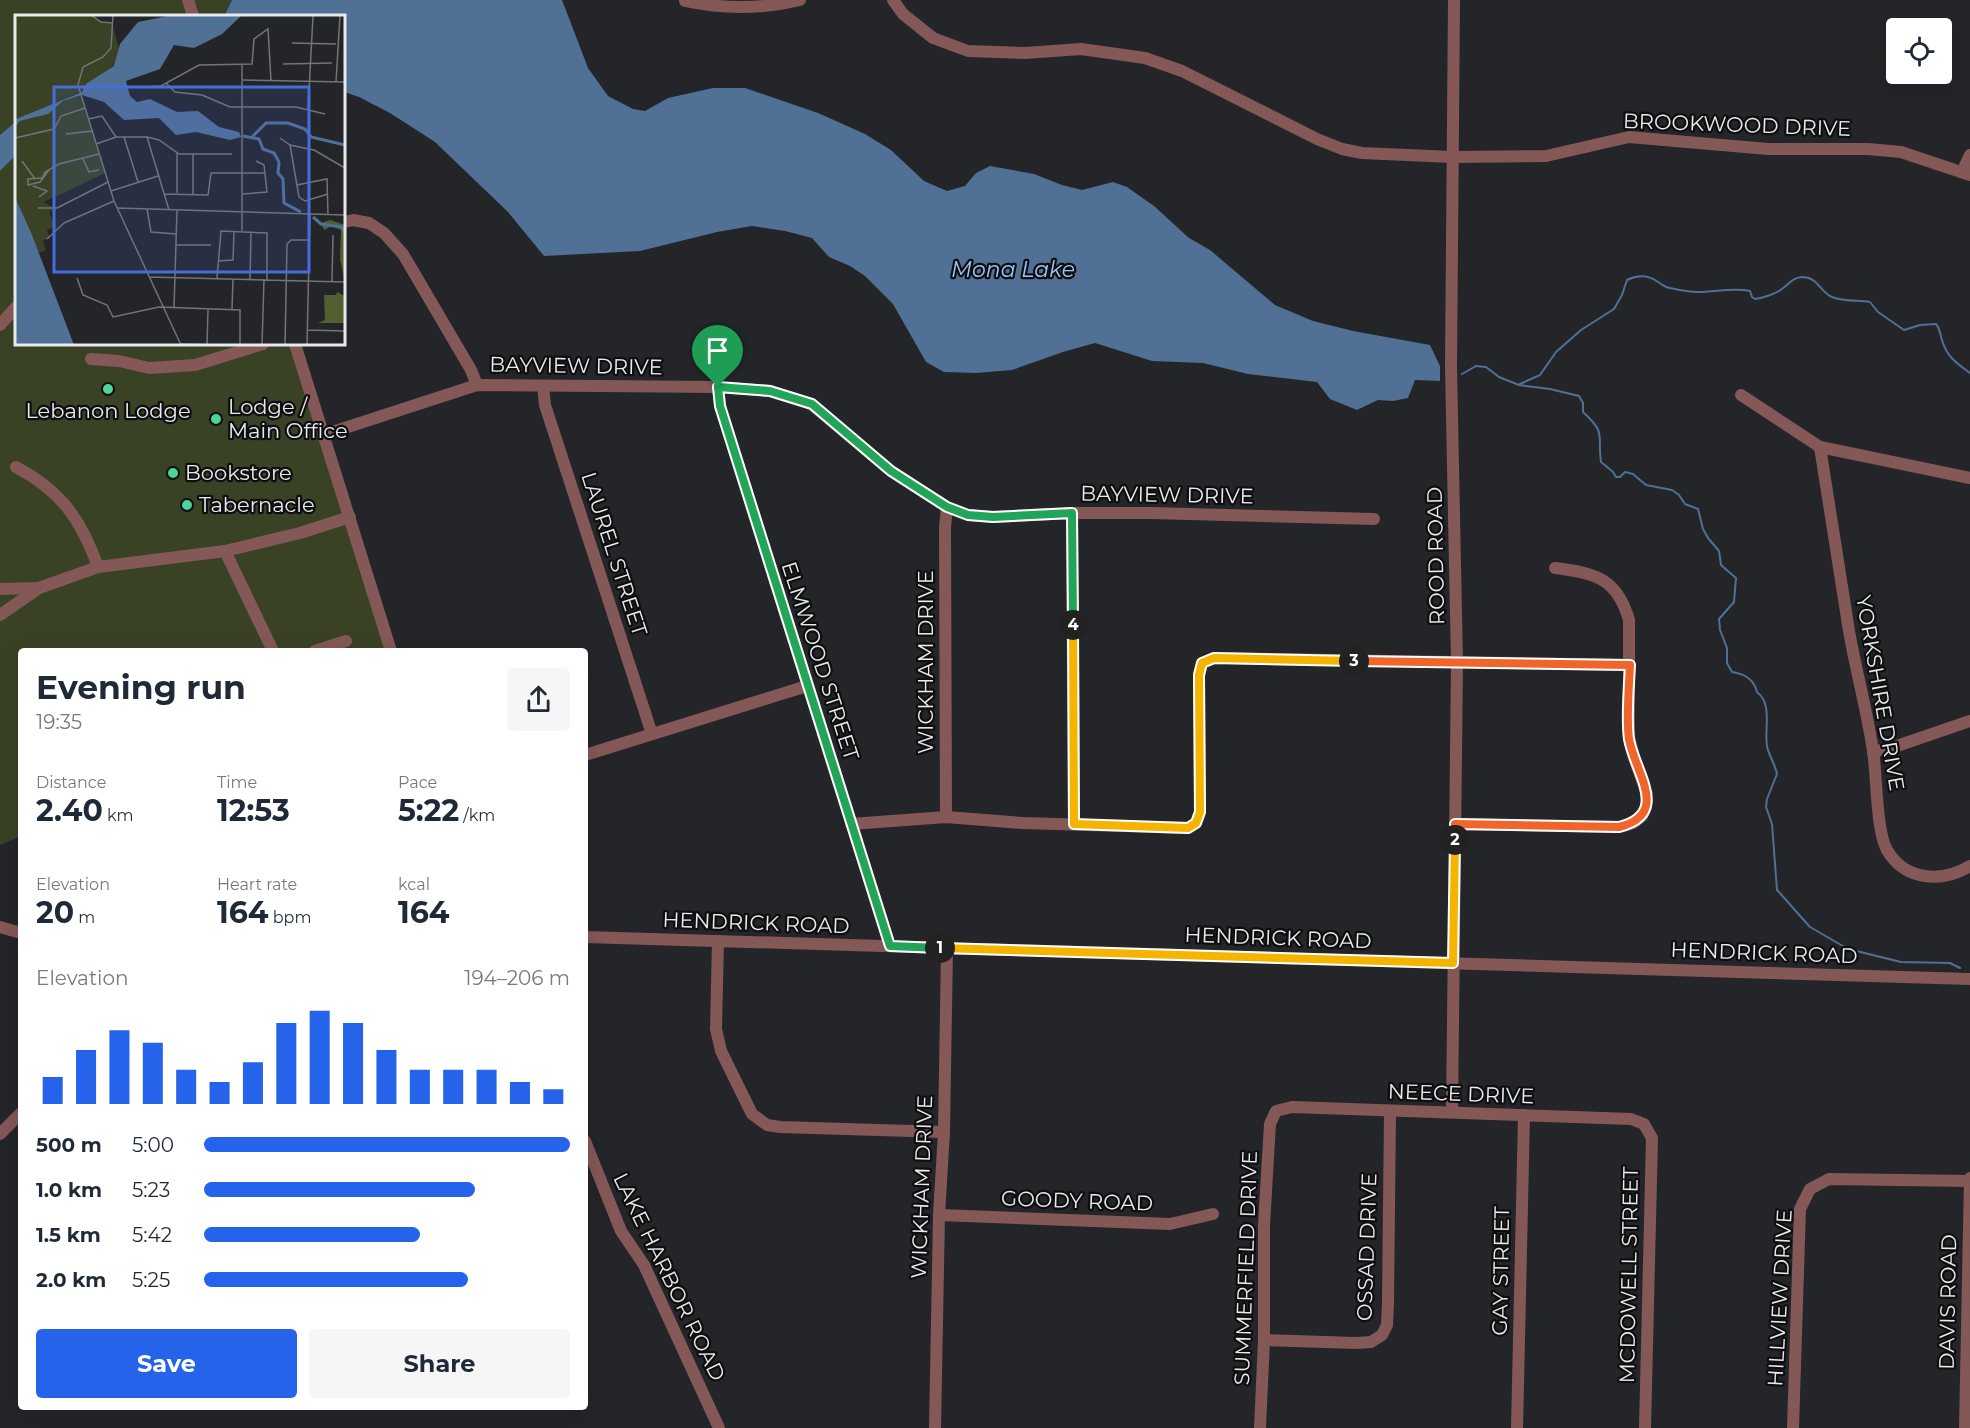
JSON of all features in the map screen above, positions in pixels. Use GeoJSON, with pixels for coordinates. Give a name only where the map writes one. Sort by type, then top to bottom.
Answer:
{"type":"FeatureCollection","features":[{"type":"Feature","properties":{"kind":"street"},"geometry":{"type":"LineString","coordinates":[[188,0],[193,15]]}},
{"type":"Feature","properties":{"kind":"street"},"geometry":{"type":"LineString","coordinates":[[685,1],[710,6],[754,6],[800,0]]}},
{"type":"Feature","properties":{"kind":"street","name":"BROOKWOOD DRIVE"},"geometry":{"type":"LineString","coordinates":[[893,0],[903,14],[933,38],[968,51],[1017,53],[1081,49],[1145,58],[1182,71],[1254,106],[1280,122],[1342,149],[1376,155],[1546,156],[1629,137],[1767,149],[1868,149],[1901,152],[1966,174]]}},
{"type":"Feature","properties":{"kind":"street","name":"ROOD ROAD"},"geometry":{"type":"LineString","coordinates":[[1452,1112],[1457,663],[1451,367],[1454,0]]}},
{"type":"Feature","properties":{"kind":"street"},"geometry":{"type":"LineString","coordinates":[[1966,174],[1970,154]]}},
{"type":"Feature","properties":{"kind":"street"},"geometry":{"type":"LineString","coordinates":[[345,222],[353,219],[369,223],[384,233],[403,254],[471,369],[477,385]]}},
{"type":"Feature","properties":{"kind":"street"},"geometry":{"type":"LineString","coordinates":[[0,325],[15,308]]}},
{"type":"Feature","properties":{"kind":"street"},"geometry":{"type":"LineString","coordinates":[[91,359],[149,368],[195,365],[260,345]]}},
{"type":"Feature","properties":{"kind":"street"},"geometry":{"type":"LineString","coordinates":[[295,345],[390,648]]}},
{"type":"Feature","properties":{"kind":"street","name":"BAYVIEW DRIVE"},"geometry":{"type":"LineString","coordinates":[[323,435],[477,385],[718,387],[770,391],[812,404],[891,471],[947,507],[968,515],[993,517],[1072,513],[1374,519]]}},
{"type":"Feature","properties":{"kind":"street","name":"LAUREL STREET"},"geometry":{"type":"LineString","coordinates":[[543,386],[545,405],[652,734]]}},
{"type":"Feature","properties":{"kind":"street","name":"ELMWOOD STREET"},"geometry":{"type":"LineString","coordinates":[[718,387],[720,406],[890,946]]}},
{"type":"Feature","properties":{"kind":"street"},"geometry":{"type":"LineString","coordinates":[[1741,394],[1820,447],[1970,478]]}},
{"type":"Feature","properties":{"kind":"street","name":"YORKSHIRE DRIVE"},"geometry":{"type":"LineString","coordinates":[[1820,447],[1850,633],[1873,752],[1882,832],[1887,849],[1897,862],[1912,874],[1934,878],[1970,866]]}},
{"type":"Feature","properties":{"kind":"street"},"geometry":{"type":"LineString","coordinates":[[16,467],[36,477],[60,498],[81,527],[98,567]]}},
{"type":"Feature","properties":{"kind":"street","name":"WICKHAM DRIVE"},"geometry":{"type":"LineString","coordinates":[[946,817],[945,527],[947,507]]}},
{"type":"Feature","properties":{"kind":"street"},"geometry":{"type":"LineString","coordinates":[[1072,513],[1074,824]]}},
{"type":"Feature","properties":{"kind":"street"},"geometry":{"type":"LineString","coordinates":[[2,611],[39,588],[98,567],[225,551],[300,533],[350,517]]}},
{"type":"Feature","properties":{"kind":"street"},"geometry":{"type":"LineString","coordinates":[[225,551],[272,648]]}},
{"type":"Feature","properties":{"kind":"street"},"geometry":{"type":"LineString","coordinates":[[1455,824],[1619,827],[1633,824],[1642,816],[1646,806],[1647,794],[1629,737],[1629,620],[1624,602],[1609,583],[1586,572],[1555,568]]}},
{"type":"Feature","properties":{"kind":"street"},"geometry":{"type":"LineString","coordinates":[[0,589],[39,588]]}},
{"type":"Feature","properties":{"kind":"street"},"geometry":{"type":"LineString","coordinates":[[324,648],[346,641]]}},
{"type":"Feature","properties":{"kind":"street"},"geometry":{"type":"LineString","coordinates":[[851,824],[946,817],[1023,823],[1188,828],[1196,823],[1200,812],[1199,675],[1202,663],[1214,658],[1630,665]]}},
{"type":"Feature","properties":{"kind":"street"},"geometry":{"type":"LineString","coordinates":[[588,754],[807,686]]}},
{"type":"Feature","properties":{"kind":"street"},"geometry":{"type":"LineString","coordinates":[[1873,752],[1970,721]]}},
{"type":"Feature","properties":{"kind":"street"},"geometry":{"type":"LineString","coordinates":[[0,927],[18,932]]}},
{"type":"Feature","properties":{"kind":"street","name":"HENDRICK ROAD"},"geometry":{"type":"LineString","coordinates":[[588,937],[1970,979]]}},
{"type":"Feature","properties":{"kind":"street"},"geometry":{"type":"LineString","coordinates":[[718,941],[716,1029],[721,1051],[752,1114],[766,1125],[780,1127],[944,1132]]}},
{"type":"Feature","properties":{"kind":"street","name":"WICKHAM DRIVE"},"geometry":{"type":"LineString","coordinates":[[935,1428],[939,1215],[944,1132],[946,948]]}},
{"type":"Feature","properties":{"kind":"street","name":"NEECE DRIVE"},"geometry":{"type":"LineString","coordinates":[[1276,1112],[1293,1107],[1452,1112],[1631,1119],[1644,1124]]}},
{"type":"Feature","properties":{"kind":"street","name":"OSSAD DRIVE"},"geometry":{"type":"LineString","coordinates":[[1263,1340],[1356,1343],[1371,1342],[1382,1335],[1387,1325],[1388,1303],[1390,1111]]}},
{"type":"Feature","properties":{"kind":"street","name":"SUMMERFIELD DRIVE"},"geometry":{"type":"LineString","coordinates":[[1260,1428],[1264,1225],[1270,1124],[1276,1112]]}},
{"type":"Feature","properties":{"kind":"street","name":"GAY STREET"},"geometry":{"type":"LineString","coordinates":[[1517,1428],[1524,1115]]}},
{"type":"Feature","properties":{"kind":"street"},"geometry":{"type":"LineString","coordinates":[[0,1134],[18,1116]]}},
{"type":"Feature","properties":{"kind":"street","name":"MCDOWELL STREET"},"geometry":{"type":"LineString","coordinates":[[1644,1124],[1652,1138],[1645,1428]]}},
{"type":"Feature","properties":{"kind":"street","name":"LAKE HARBOR ROAD"},"geometry":{"type":"LineString","coordinates":[[588,1148],[621,1230],[644,1265],[719,1428]]}},
{"type":"Feature","properties":{"kind":"street","name":"HILLVIEW DRIVE"},"geometry":{"type":"LineString","coordinates":[[1793,1428],[1800,1209],[1810,1189],[1829,1179],[1970,1179]]}},
{"type":"Feature","properties":{"kind":"street","name":"DAVIS ROAD"},"geometry":{"type":"LineString","coordinates":[[1965,1428],[1970,1179]]}},
{"type":"Feature","properties":{"kind":"street","name":"GOODY ROAD"},"geometry":{"type":"LineString","coordinates":[[939,1215],[1170,1224],[1213,1214]]}},
{"type":"Feature","properties":{"kind":"green space"},"geometry":{"type":"Polygon","coordinates":[[[0,0],[232,0],[224,15],[15,15],[15,121],[0,135],[0,0]]]}},
{"type":"Feature","properties":{"kind":"green space"},"geometry":{"type":"Polygon","coordinates":[[[15,156],[15,345],[294,345],[390,648],[18,648],[18,837],[0,845],[0,171],[15,156]]]}},
{"type":"Feature","properties":{"kind":"water","name":"Mona Lake"},"geometry":{"type":"Polygon","coordinates":[[[232,0],[562,0],[588,68],[608,96],[633,109],[645,111],[668,98],[713,88],[745,88],[818,113],[865,134],[891,150],[924,181],[947,191],[965,186],[976,173],[990,166],[1034,174],[1082,190],[1113,182],[1127,187],[1154,206],[1189,238],[1210,250],[1275,305],[1313,321],[1430,345],[1440,366],[1440,381],[1415,380],[1408,398],[1393,401],[1378,400],[1357,410],[1330,399],[1317,382],[1248,374],[1203,363],[1152,361],[1095,343],[1012,370],[976,373],[944,372],[926,362],[893,304],[865,276],[850,266],[829,257],[812,238],[752,226],[640,251],[544,256],[508,212],[435,142],[390,113],[345,92],[345,15],[224,15],[232,0]]]}},
{"type":"Feature","properties":{"kind":"water"},"geometry":{"type":"Polygon","coordinates":[[[15,122],[15,156],[0,171],[0,135],[15,122]]]}},
{"type":"Feature","properties":{"kind":"waterway"},"geometry":{"type":"LineString","coordinates":[[1520,384],[1540,375],[1556,352],[1581,330],[1614,309],[1627,280],[1635,277],[1650,278],[1668,288],[1688,291],[1737,289],[1750,291],[1755,299],[1776,293],[1796,279],[1802,277],[1812,279],[1824,291],[1837,299],[1870,302],[1878,312],[1904,330],[1920,325],[1936,324],[1948,353],[1970,373]]}},
{"type":"Feature","properties":{"kind":"waterway"},"geometry":{"type":"LineString","coordinates":[[1462,374],[1476,366],[1486,367],[1499,377],[1519,385],[1579,396],[1583,403],[1583,412],[1595,425],[1600,435],[1601,462],[1616,477],[1620,477],[1625,472],[1633,474],[1646,485],[1672,490],[1685,504],[1698,509],[1703,529],[1719,551],[1721,565],[1736,578],[1734,602],[1719,619],[1720,630],[1727,648],[1727,663],[1732,672],[1751,680],[1765,703],[1767,746],[1777,774],[1766,807],[1772,824],[1777,890],[1810,927],[1848,949],[1901,962],[1950,963],[1960,968]]}},
{"type":"Feature","properties":{"kind":"place","name":"Lebanon Lodge"},"geometry":{"type":"Point","coordinates":[108,389]}},
{"type":"Feature","properties":{"kind":"place","name":"Lodge / Main Office"},"geometry":{"type":"Point","coordinates":[216,419]}},
{"type":"Feature","properties":{"kind":"place","name":"Bookstore"},"geometry":{"type":"Point","coordinates":[173,473]}},
{"type":"Feature","properties":{"kind":"place","name":"Tabernacle"},"geometry":{"type":"Point","coordinates":[187,505]}},
{"type":"Feature","properties":{"kind":"route"},"geometry":{"type":"LineString","coordinates":[[718,387],[770,391],[812,404],[891,471],[947,507],[968,515],[1017,517],[1072,513],[1074,824],[1188,828],[1196,823],[1200,812],[1199,675],[1202,663],[1214,658],[1630,665],[1629,737],[1647,794],[1642,816],[1633,824],[1619,827],[1455,824],[1453,963],[890,946],[720,406],[718,387]]}}]}
